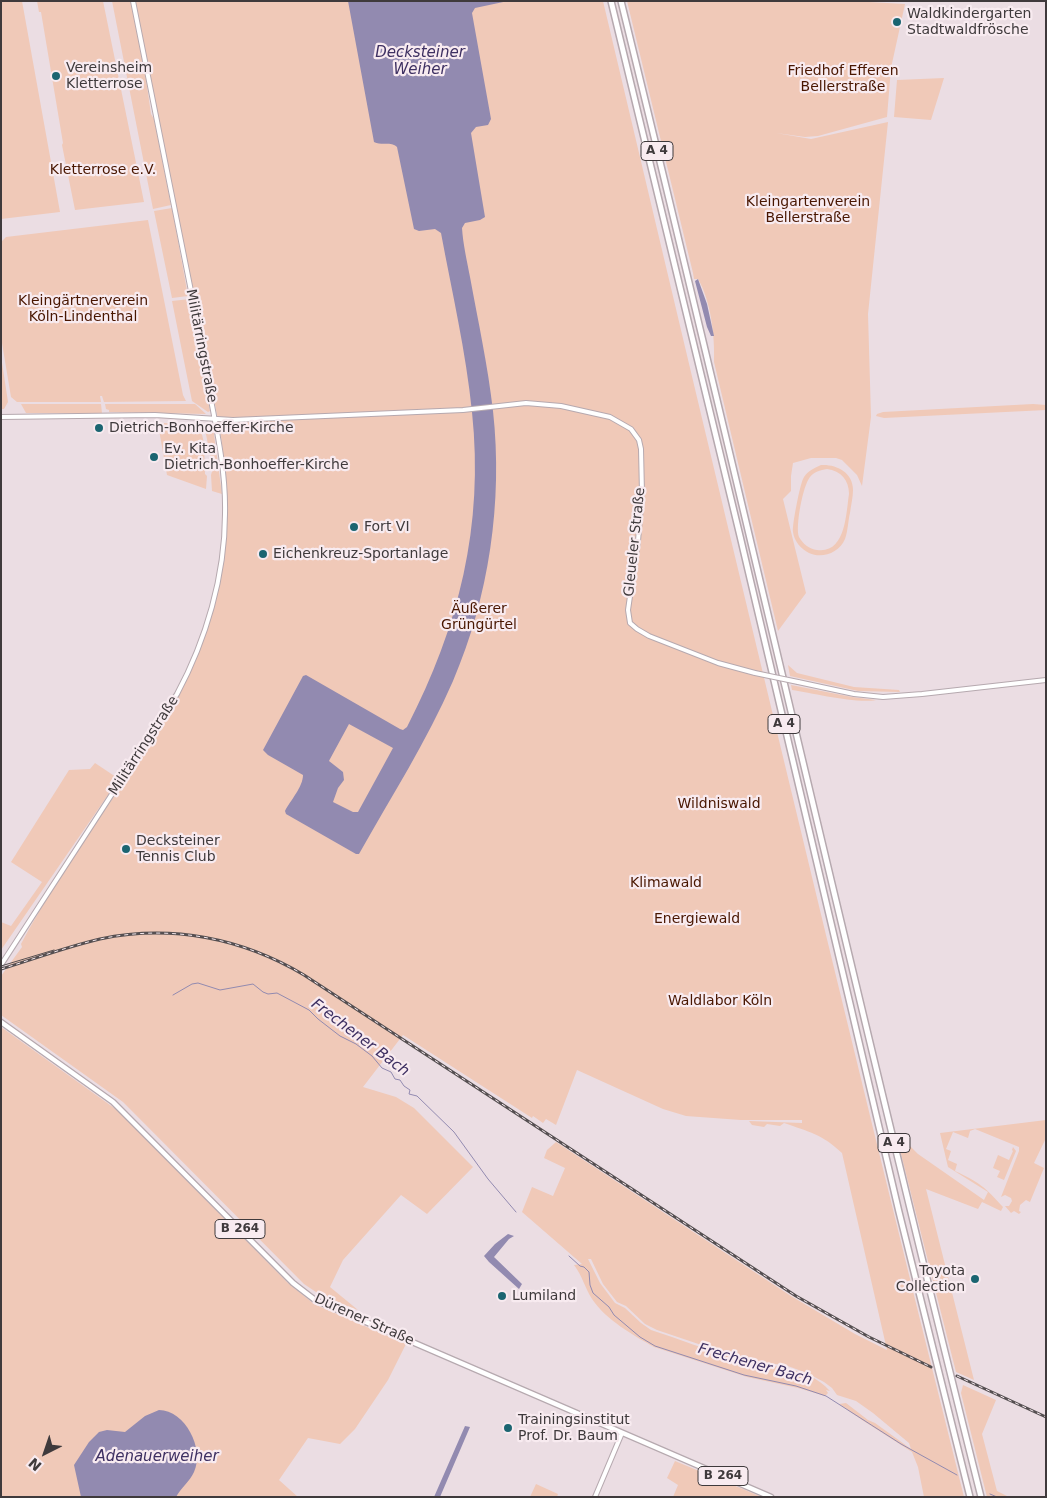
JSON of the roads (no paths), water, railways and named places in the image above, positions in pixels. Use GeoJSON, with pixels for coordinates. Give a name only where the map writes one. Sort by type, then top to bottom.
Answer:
{"type":"FeatureCollection","features":[{"type":"Feature","properties":{"kind":"highway","name":"A 4"},"geometry":{"type":"LineString","coordinates":[[611,1],[742,545],[892,1184],[970,1497]]}},
{"type":"Feature","properties":{"kind":"highway","name":"A 4"},"geometry":{"type":"LineString","coordinates":[[620,1],[686,265],[817,823],[981,1497]]}},
{"type":"Feature","properties":{"kind":"main road","name":"Militärringstraße"},"geometry":{"type":"LineString","coordinates":[[1,965],[171,705],[193,661],[207,624],[217,584],[224,534],[223,468],[215,420],[133,1]]}},
{"type":"Feature","properties":{"kind":"main road","name":"Gleueler Straße"},"geometry":{"type":"LineString","coordinates":[[2,417],[155,415],[215,420],[467,409],[526,403],[561,406],[610,417],[631,429],[640,444],[642,483],[638,541],[628,610],[629,621],[636,630],[718,663],[755,673],[854,694],[883,696],[916,695],[1046,680]]}},
{"type":"Feature","properties":{"kind":"main road","name":"Dürener Straße"},"geometry":{"type":"LineString","coordinates":[[1,1022],[114,1102],[305,1293],[326,1305],[771,1497]]}},
{"type":"Feature","properties":{"kind":"main road"},"geometry":{"type":"LineString","coordinates":[[595,1497],[622,1433]]}},
{"type":"Feature","properties":{"kind":"water","name":"Decksteiner Weiher"},"geometry":{"type":"Polygon","coordinates":[[[348,1],[508,1],[475,8],[472,13],[491,119],[488,125],[476,127],[471,133],[485,217],[465,223],[462,228],[486,360],[496,445],[494,514],[484,583],[465,649],[443,703],[408,769],[359,854],[356,854],[286,814],[285,811],[299,789],[303,775],[268,755],[263,750],[303,676],[306,675],[400,729],[403,730],[407,727],[441,651],[454,613],[470,535],[474,495],[475,454],[472,412],[462,345],[441,233],[435,229],[419,231],[414,229],[397,147],[392,144],[374,142],[348,1]],[[349,724],[329,761],[343,772],[344,780],[338,788],[333,802],[353,812],[358,812],[393,748],[349,724]]]}},
{"type":"Feature","properties":{"kind":"water"},"geometry":{"type":"Polygon","coordinates":[[[698,279],[707,304],[714,336],[711,336],[707,327],[695,281],[698,279]]]}},
{"type":"Feature","properties":{"kind":"water"},"geometry":{"type":"Polygon","coordinates":[[[508,1234],[514,1236],[509,1239],[494,1257],[522,1284],[519,1289],[484,1256],[508,1234]]]}},
{"type":"Feature","properties":{"kind":"water","name":"Adenauerweiher"},"geometry":{"type":"Polygon","coordinates":[[[159,1410],[177,1416],[190,1432],[195,1442],[197,1463],[194,1472],[176,1497],[81,1497],[74,1465],[89,1442],[99,1432],[107,1430],[125,1432],[145,1416],[159,1410]]]}},
{"type":"Feature","properties":{"kind":"water"},"geometry":{"type":"Polygon","coordinates":[[[465,1426],[470,1427],[440,1497],[434,1497],[465,1426]]]}},
{"type":"Feature","properties":{"kind":"waterway","name":"Frechener Bach"},"geometry":{"type":"LineString","coordinates":[[173,995],[192,984],[198,983],[220,990],[253,984],[263,992],[268,994],[277,993],[309,1010],[340,1036],[356,1044],[372,1056],[382,1068],[391,1072],[395,1079],[400,1080],[410,1090],[409,1094],[417,1096],[454,1132],[488,1179],[516,1212]]}},
{"type":"Feature","properties":{"kind":"waterway","name":"Frechener Bach"},"geometry":{"type":"LineString","coordinates":[[569,1256],[589,1272],[593,1293],[609,1307],[614,1315],[640,1337],[655,1346],[744,1375],[796,1386],[826,1396],[901,1444],[957,1475]]}},
{"type":"Feature","properties":{"kind":"waterway","name":"Frechener Bach"},"geometry":{"type":"LineString","coordinates":[[990,1494],[997,1497]]}},
{"type":"Feature","properties":{"kind":"tram line"},"geometry":{"type":"LineString","coordinates":[[1,966],[54,950]]}},
{"type":"Feature","properties":{"kind":"railway"},"geometry":{"type":"LineString","coordinates":[[1,969],[87,942],[127,935],[153,933],[179,934],[231,943],[280,962],[304,975],[796,1296],[869,1337],[931,1367]]}},
{"type":"Feature","properties":{"kind":"railway"},"geometry":{"type":"LineString","coordinates":[[957,1376],[1046,1417]]}},
{"type":"Feature","properties":{"kind":"place","name":"Waldkindergarten Stadtwaldfrösche"},"geometry":{"type":"Point","coordinates":[897,22]}},
{"type":"Feature","properties":{"kind":"place","name":"Vereinsheim Kletterrose"},"geometry":{"type":"Point","coordinates":[56,76]}},
{"type":"Feature","properties":{"kind":"place","name":"Dietrich-Bonhoeffer-Kirche"},"geometry":{"type":"Point","coordinates":[99,428]}},
{"type":"Feature","properties":{"kind":"place","name":"Ev. Kita Dietrich-Bonhoeffer-Kirche"},"geometry":{"type":"Point","coordinates":[154,457]}},
{"type":"Feature","properties":{"kind":"place","name":"Fort VI"},"geometry":{"type":"Point","coordinates":[354,527]}},
{"type":"Feature","properties":{"kind":"place","name":"Eichenkreuz-Sportanlage"},"geometry":{"type":"Point","coordinates":[263,554]}},
{"type":"Feature","properties":{"kind":"place","name":"Decksteiner Tennis Club"},"geometry":{"type":"Point","coordinates":[126,849]}},
{"type":"Feature","properties":{"kind":"place","name":"Toyota Collection"},"geometry":{"type":"Point","coordinates":[975,1279]}},
{"type":"Feature","properties":{"kind":"place","name":"Lumiland"},"geometry":{"type":"Point","coordinates":[502,1296]}},
{"type":"Feature","properties":{"kind":"place","name":"Trainingsinstitut Prof. Dr. Baum"},"geometry":{"type":"Point","coordinates":[508,1428]}},
{"type":"Feature","properties":{"kind":"park label","name":"Friedhof Efferen Bellerstraße"},"geometry":{"type":"Point","coordinates":[843,79]}},
{"type":"Feature","properties":{"kind":"park label","name":"Kletterrose e.V."},"geometry":{"type":"Point","coordinates":[103,170]}},
{"type":"Feature","properties":{"kind":"park label","name":"Kleingartenverein Bellerstraße"},"geometry":{"type":"Point","coordinates":[808,210]}},
{"type":"Feature","properties":{"kind":"park label","name":"Kleingärtnerverein Köln-Lindenthal"},"geometry":{"type":"Point","coordinates":[83,310]}},
{"type":"Feature","properties":{"kind":"park label","name":"Äußerer Grüngürtel"},"geometry":{"type":"Point","coordinates":[479,618]}},
{"type":"Feature","properties":{"kind":"park label","name":"Wildniswald"},"geometry":{"type":"Point","coordinates":[719,804]}},
{"type":"Feature","properties":{"kind":"park label","name":"Klimawald"},"geometry":{"type":"Point","coordinates":[666,883]}},
{"type":"Feature","properties":{"kind":"park label","name":"Energiewald"},"geometry":{"type":"Point","coordinates":[697,919]}},
{"type":"Feature","properties":{"kind":"park label","name":"Waldlabor Köln"},"geometry":{"type":"Point","coordinates":[720,1001]}}]}
